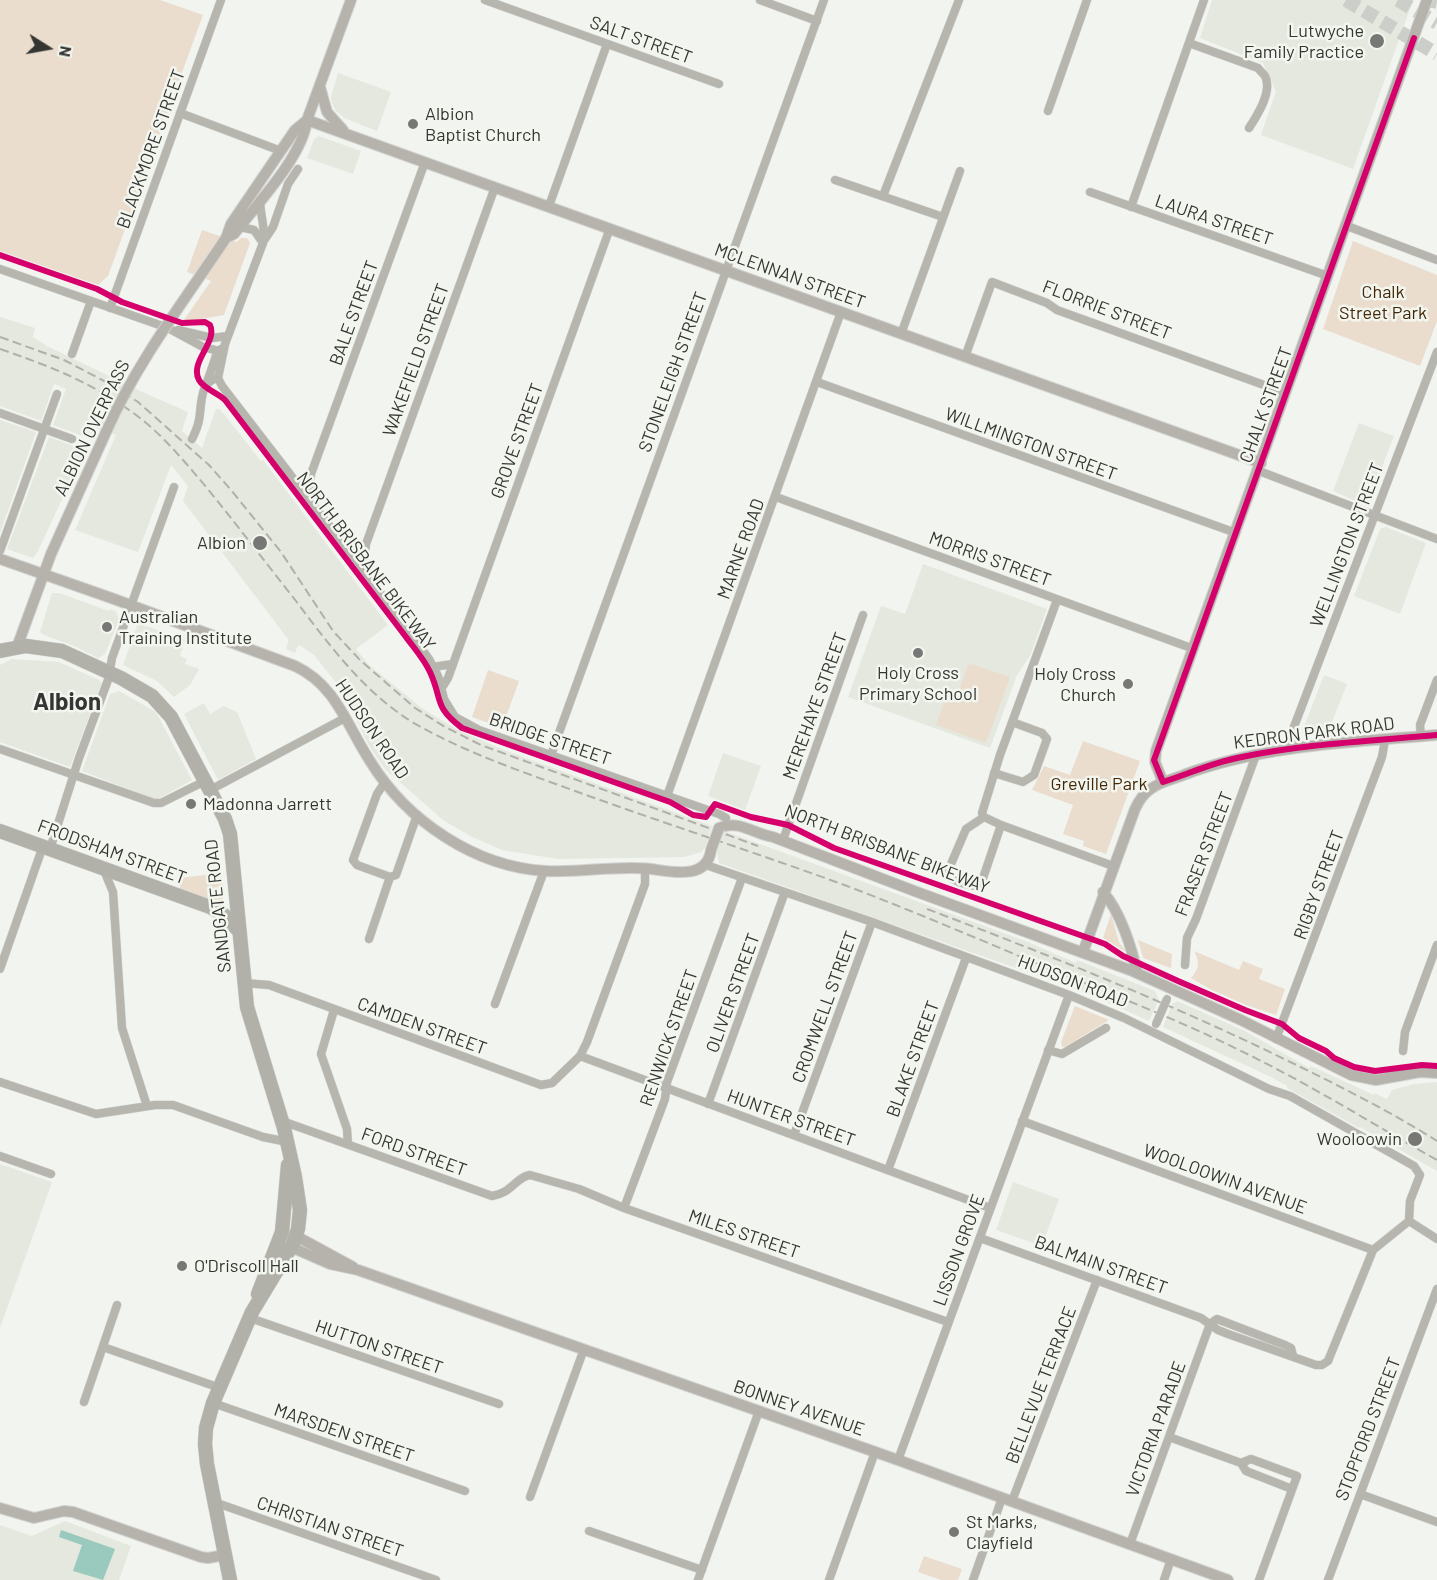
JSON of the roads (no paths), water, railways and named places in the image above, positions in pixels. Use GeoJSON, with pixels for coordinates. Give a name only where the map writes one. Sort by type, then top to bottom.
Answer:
{"type":"FeatureCollection","features":[{"type":"Feature","properties":{"kind":"highway","name":"SANDGATE ROAD"},"geometry":{"type":"LineString","coordinates":[[0,651],[35,646],[55,649],[109,672],[147,692],[162,706],[174,723],[208,785],[230,834],[247,1007],[282,1121],[299,1205],[299,1221],[293,1242],[251,1315]]}},
{"type":"Feature","properties":{"kind":"highway","name":"FRODSHAM STREET"},"geometry":{"type":"LineString","coordinates":[[0,831],[215,909],[224,915],[239,932]]}},
{"type":"Feature","properties":{"kind":"highway","name":"SANDGATE ROAD"},"geometry":{"type":"LineString","coordinates":[[230,1580],[214,1502],[205,1444],[206,1428],[213,1403],[251,1315],[280,1236],[286,1203],[288,1145]]}},
{"type":"Feature","properties":{"kind":"highway"},"geometry":{"type":"LineString","coordinates":[[280,1236],[293,1242]]}},
{"type":"Feature","properties":{"kind":"street","name":"BLACKMORE STREET"},"geometry":{"type":"LineString","coordinates":[[110,308],[221,0]]}},
{"type":"Feature","properties":{"kind":"street"},"geometry":{"type":"LineString","coordinates":[[308,120],[351,0]]}},
{"type":"Feature","properties":{"kind":"street","name":"SALT STREET"},"geometry":{"type":"LineString","coordinates":[[485,0],[503,3],[607,44],[719,84]]}},
{"type":"Feature","properties":{"kind":"street"},"geometry":{"type":"LineString","coordinates":[[760,0],[817,21]]}},
{"type":"Feature","properties":{"kind":"street","name":"STONELEIGH STREET"},"geometry":{"type":"LineString","coordinates":[[551,755],[824,0]]}},
{"type":"Feature","properties":{"kind":"street"},"geometry":{"type":"LineString","coordinates":[[884,196],[959,0]]}},
{"type":"Feature","properties":{"kind":"street"},"geometry":{"type":"LineString","coordinates":[[1048,111],[1088,0]]}},
{"type":"Feature","properties":{"kind":"street"},"geometry":{"type":"LineString","coordinates":[[1131,207],[1204,0]]}},
{"type":"Feature","properties":{"kind":"street","name":"CHALK STREET"},"geometry":{"type":"LineString","coordinates":[[1163,782],[1155,762],[1155,755],[1427,0]]}},
{"type":"Feature","properties":{"kind":"street"},"geometry":{"type":"LineString","coordinates":[[1189,43],[1258,69],[1265,77],[1267,87],[1258,116],[1249,128]]}},
{"type":"Feature","properties":{"kind":"street"},"geometry":{"type":"LineString","coordinates":[[549,206],[607,44]]}},
{"type":"Feature","properties":{"kind":"street"},"geometry":{"type":"LineString","coordinates":[[320,87],[327,112],[346,133]]}},
{"type":"Feature","properties":{"kind":"street"},"geometry":{"type":"LineString","coordinates":[[180,113],[281,151]]}},
{"type":"Feature","properties":{"kind":"street","name":"MCLENNAN STREET"},"geometry":{"type":"LineString","coordinates":[[308,120],[842,312],[1260,467]]}},
{"type":"Feature","properties":{"kind":"street","name":"ALBION OVERPASS"},"geometry":{"type":"LineString","coordinates":[[17,647],[63,528],[120,402],[143,362],[226,238],[231,224],[298,127],[308,120]]}},
{"type":"Feature","properties":{"kind":"street","name":"ALBION OVERPASS"},"geometry":{"type":"LineString","coordinates":[[226,238],[233,235],[240,227],[298,150],[308,120]]}},
{"type":"Feature","properties":{"kind":"street","name":"BALE STREET"},"geometry":{"type":"LineString","coordinates":[[308,498],[311,474],[425,162]]}},
{"type":"Feature","properties":{"kind":"street"},"geometry":{"type":"LineString","coordinates":[[207,384],[218,378],[227,340],[263,243],[273,227],[288,184],[298,169]]}},
{"type":"Feature","properties":{"kind":"street"},"geometry":{"type":"LineString","coordinates":[[901,334],[960,171]]}},
{"type":"Feature","properties":{"kind":"street"},"geometry":{"type":"LineString","coordinates":[[835,180],[944,217]]}},
{"type":"Feature","properties":{"kind":"street","name":"WAKEFIELD STREET"},"geometry":{"type":"LineString","coordinates":[[363,569],[366,544],[495,187]]}},
{"type":"Feature","properties":{"kind":"street","name":"LAURA STREET"},"geometry":{"type":"LineString","coordinates":[[1090,192],[1329,276]]}},
{"type":"Feature","properties":{"kind":"street"},"geometry":{"type":"LineString","coordinates":[[260,200],[265,229],[263,243]]}},
{"type":"Feature","properties":{"kind":"street"},"geometry":{"type":"LineString","coordinates":[[1347,226],[1437,260]]}},
{"type":"Feature","properties":{"kind":"street"},"geometry":{"type":"LineString","coordinates":[[240,227],[254,230],[263,243]]}},
{"type":"Feature","properties":{"kind":"street","name":"GROVE STREET"},"geometry":{"type":"LineString","coordinates":[[441,689],[448,678],[610,228]]}},
{"type":"Feature","properties":{"kind":"street"},"geometry":{"type":"LineString","coordinates":[[0,269],[168,328],[227,340]]}},
{"type":"Feature","properties":{"kind":"street","name":"FLORRIE STREET"},"geometry":{"type":"LineString","coordinates":[[965,357],[992,282],[1047,303],[1059,311],[1287,393]]}},
{"type":"Feature","properties":{"kind":"street"},"geometry":{"type":"LineString","coordinates":[[72,354],[91,301]]}},
{"type":"Feature","properties":{"kind":"street","name":"MARNE ROAD"},"geometry":{"type":"LineString","coordinates":[[667,796],[842,312]]}},
{"type":"Feature","properties":{"kind":"street"},"geometry":{"type":"LineString","coordinates":[[168,328],[200,346],[219,351]]}},
{"type":"Feature","properties":{"kind":"street"},"geometry":{"type":"LineString","coordinates":[[192,439],[207,384],[219,351],[227,340]]}},
{"type":"Feature","properties":{"kind":"street","name":"WELLINGTON STREET"},"geometry":{"type":"LineString","coordinates":[[1291,750],[1292,732],[1437,351]]}},
{"type":"Feature","properties":{"kind":"street","name":"BRIDGE STREET"},"geometry":{"type":"LineString","coordinates":[[218,378],[434,667],[449,709],[455,717],[463,723],[551,755],[726,818],[752,824],[778,839]]}},
{"type":"Feature","properties":{"kind":"street","name":"WILLMINGTON STREET"},"geometry":{"type":"LineString","coordinates":[[817,382],[1236,533]]}},
{"type":"Feature","properties":{"kind":"street"},"geometry":{"type":"LineString","coordinates":[[0,551],[57,394]]}},
{"type":"Feature","properties":{"kind":"street"},"geometry":{"type":"LineString","coordinates":[[0,413],[72,439]]}},
{"type":"Feature","properties":{"kind":"street"},"geometry":{"type":"LineString","coordinates":[[1260,467],[1373,515],[1437,539]]}},
{"type":"Feature","properties":{"kind":"street"},"geometry":{"type":"LineString","coordinates":[[297,483],[311,474]]}},
{"type":"Feature","properties":{"kind":"street"},"geometry":{"type":"LineString","coordinates":[[0,969],[74,775],[108,680],[112,658],[174,488]]}},
{"type":"Feature","properties":{"kind":"street","name":"MORRIS STREET"},"geometry":{"type":"LineString","coordinates":[[776,497],[1194,649]]}},
{"type":"Feature","properties":{"kind":"street"},"geometry":{"type":"LineString","coordinates":[[347,549],[358,549],[366,544]]}},
{"type":"Feature","properties":{"kind":"street","name":"HUDSON ROAD"},"geometry":{"type":"LineString","coordinates":[[0,559],[303,670],[323,684],[370,762],[385,782],[417,815],[458,845],[477,854],[519,867],[544,871],[645,869],[687,871],[703,863],[872,922],[1068,995],[1124,1018],[1269,1089],[1290,1096],[1409,1162],[1420,1175],[1410,1201],[1410,1221]]}},
{"type":"Feature","properties":{"kind":"street"},"geometry":{"type":"LineString","coordinates":[[984,817],[983,806],[994,773],[1057,600]]}},
{"type":"Feature","properties":{"kind":"street","name":"MEREHAYE STREET"},"geometry":{"type":"LineString","coordinates":[[778,839],[863,615]]}},
{"type":"Feature","properties":{"kind":"street"},"geometry":{"type":"LineString","coordinates":[[434,667],[453,664]]}},
{"type":"Feature","properties":{"kind":"street"},"geometry":{"type":"LineString","coordinates":[[1421,736],[1420,724],[1437,680]]}},
{"type":"Feature","properties":{"kind":"street"},"geometry":{"type":"LineString","coordinates":[[0,748],[157,804],[208,785],[345,718]]}},
{"type":"Feature","properties":{"kind":"street"},"geometry":{"type":"LineString","coordinates":[[994,773],[1023,782],[1034,775],[1047,739],[1042,733],[1012,722]]}},
{"type":"Feature","properties":{"kind":"street","name":"KEDRON PARK ROAD"},"geometry":{"type":"LineString","coordinates":[[1163,782],[1219,763],[1256,755],[1437,735]]}},
{"type":"Feature","properties":{"kind":"street","name":"RIGBY STREET"},"geometry":{"type":"LineString","coordinates":[[1276,1039],[1382,757],[1385,740]]}},
{"type":"Feature","properties":{"kind":"street","name":"FRASER STREET"},"geometry":{"type":"LineString","coordinates":[[1185,965],[1187,938],[1256,755]]}},
{"type":"Feature","properties":{"kind":"street"},"geometry":{"type":"LineString","coordinates":[[385,782],[378,792],[353,860],[357,865],[390,877],[396,875],[417,815]]}},
{"type":"Feature","properties":{"kind":"street"},"geometry":{"type":"LineString","coordinates":[[1083,952],[1103,892],[1138,802],[1151,788],[1163,782]]}},
{"type":"Feature","properties":{"kind":"street"},"geometry":{"type":"LineString","coordinates":[[984,817],[1113,866]]}},
{"type":"Feature","properties":{"kind":"street"},"geometry":{"type":"LineString","coordinates":[[984,817],[966,829],[948,871],[948,876],[952,879],[978,886],[982,881],[1001,825]]}},
{"type":"Feature","properties":{"kind":"street"},"geometry":{"type":"LineString","coordinates":[[703,863],[710,858],[720,822],[726,818]]}},
{"type":"Feature","properties":{"kind":"street","name":"BRIDGE STREET"},"geometry":{"type":"LineString","coordinates":[[719,828],[734,824],[778,839],[1137,973],[1169,994],[1241,1020],[1342,1072],[1360,1078],[1384,1079],[1410,1074],[1437,1073]]}},
{"type":"Feature","properties":{"kind":"street"},"geometry":{"type":"LineString","coordinates":[[103,868],[113,892],[122,1028],[147,1106]]}},
{"type":"Feature","properties":{"kind":"street"},"geometry":{"type":"LineString","coordinates":[[580,1056],[645,884],[645,869]]}},
{"type":"Feature","properties":{"kind":"street"},"geometry":{"type":"LineString","coordinates":[[495,1004],[544,871]]}},
{"type":"Feature","properties":{"kind":"street"},"geometry":{"type":"LineString","coordinates":[[113,892],[118,883],[128,877]]}},
{"type":"Feature","properties":{"kind":"street"},"geometry":{"type":"LineString","coordinates":[[369,939],[390,877]]}},
{"type":"Feature","properties":{"kind":"street","name":"RENWICK STREET"},"geometry":{"type":"LineString","coordinates":[[624,1208],[742,878]]}},
{"type":"Feature","properties":{"kind":"street","name":"OLIVER STREET"},"geometry":{"type":"LineString","coordinates":[[708,1104],[785,892]]}},
{"type":"Feature","properties":{"kind":"street"},"geometry":{"type":"LineString","coordinates":[[1103,892],[1112,902],[1137,973]]}},
{"type":"Feature","properties":{"kind":"street","name":"CROMWELL STREET"},"geometry":{"type":"LineString","coordinates":[[794,1135],[872,922]]}},
{"type":"Feature","properties":{"kind":"street"},"geometry":{"type":"LineString","coordinates":[[1403,1050],[1405,1032],[1437,945]]}},
{"type":"Feature","properties":{"kind":"street","name":"BLAKE STREET"},"geometry":{"type":"LineString","coordinates":[[888,1170],[966,958]]}},
{"type":"Feature","properties":{"kind":"street","name":"CAMDEN STREET"},"geometry":{"type":"LineString","coordinates":[[244,983],[269,985],[541,1085],[552,1083],[580,1056]]}},
{"type":"Feature","properties":{"kind":"street"},"geometry":{"type":"LineString","coordinates":[[1152,1033],[1169,994]]}},
{"type":"Feature","properties":{"kind":"street","name":"LISSON GROVE"},"geometry":{"type":"LineString","coordinates":[[898,1460],[1068,995]]}},
{"type":"Feature","properties":{"kind":"street"},"geometry":{"type":"LineString","coordinates":[[334,1010],[321,1054],[346,1126],[348,1144]]}},
{"type":"Feature","properties":{"kind":"street"},"geometry":{"type":"LineString","coordinates":[[1048,1050],[1062,1054],[1106,1028]]}},
{"type":"Feature","properties":{"kind":"street","name":"HUNTER STREET"},"geometry":{"type":"LineString","coordinates":[[580,1056],[990,1208]]}},
{"type":"Feature","properties":{"kind":"street"},"geometry":{"type":"LineString","coordinates":[[0,1082],[90,1113],[101,1114],[147,1106],[173,1105],[288,1145]]}},
{"type":"Feature","properties":{"kind":"street","name":"FORD STREET"},"geometry":{"type":"LineString","coordinates":[[282,1121],[492,1196],[503,1194],[525,1176],[530,1175]]}},
{"type":"Feature","properties":{"kind":"street","name":"WOOLOOWIN AVENUE"},"geometry":{"type":"LineString","coordinates":[[1022,1121],[1373,1250]]}},
{"type":"Feature","properties":{"kind":"street"},"geometry":{"type":"LineString","coordinates":[[0,1156],[51,1174]]}},
{"type":"Feature","properties":{"kind":"street","name":"MILES STREET"},"geometry":{"type":"LineString","coordinates":[[530,1175],[579,1189],[624,1208],[948,1322]]}},
{"type":"Feature","properties":{"kind":"street"},"geometry":{"type":"LineString","coordinates":[[1373,1250],[1410,1221],[1437,1239]]}},
{"type":"Feature","properties":{"kind":"street","name":"BALMAIN STREET"},"geometry":{"type":"LineString","coordinates":[[980,1238],[1201,1318],[1228,1334],[1325,1368],[1373,1250]]}},
{"type":"Feature","properties":{"kind":"street","name":"BONNEY AVENUE"},"geometry":{"type":"LineString","coordinates":[[293,1242],[358,1270],[898,1460],[1228,1580]]}},
{"type":"Feature","properties":{"kind":"street","name":"BELLEVUE TERRACE"},"geometry":{"type":"LineString","coordinates":[[973,1580],[1097,1280]]}},
{"type":"Feature","properties":{"kind":"street","name":"STOPFORD STREET"},"geometry":{"type":"LineString","coordinates":[[1328,1580],[1437,1289]]}},
{"type":"Feature","properties":{"kind":"street"},"geometry":{"type":"LineString","coordinates":[[84,1402],[117,1305]]}},
{"type":"Feature","properties":{"kind":"street","name":"HUTTON STREET"},"geometry":{"type":"LineString","coordinates":[[251,1315],[499,1404]]}},
{"type":"Feature","properties":{"kind":"street","name":"VICTORIA PARADE"},"geometry":{"type":"LineString","coordinates":[[1130,1544],[1210,1324]]}},
{"type":"Feature","properties":{"kind":"street"},"geometry":{"type":"LineString","coordinates":[[103,1347],[220,1388]]}},
{"type":"Feature","properties":{"kind":"street"},"geometry":{"type":"LineString","coordinates":[[530,1497],[584,1349]]}},
{"type":"Feature","properties":{"kind":"street","name":"MARSDEN STREET"},"geometry":{"type":"LineString","coordinates":[[213,1403],[465,1491]]}},
{"type":"Feature","properties":{"kind":"street"},"geometry":{"type":"LineString","coordinates":[[698,1580],[759,1411]]}},
{"type":"Feature","properties":{"kind":"street"},"geometry":{"type":"LineString","coordinates":[[1169,1437],[1241,1463],[1246,1471],[1292,1489]]}},
{"type":"Feature","properties":{"kind":"street"},"geometry":{"type":"LineString","coordinates":[[830,1580],[875,1452]]}},
{"type":"Feature","properties":{"kind":"street"},"geometry":{"type":"LineString","coordinates":[[1241,1463],[1251,1459],[1297,1476],[1259,1580]]}},
{"type":"Feature","properties":{"kind":"street"},"geometry":{"type":"LineString","coordinates":[[1360,1494],[1437,1522]]}},
{"type":"Feature","properties":{"kind":"street","name":"CHRISTIAN STREET"},"geometry":{"type":"LineString","coordinates":[[214,1502],[436,1580]]}},
{"type":"Feature","properties":{"kind":"street"},"geometry":{"type":"LineString","coordinates":[[0,1508],[34,1518],[64,1511],[73,1512],[201,1557],[225,1555]]}},
{"type":"Feature","properties":{"kind":"street"},"geometry":{"type":"LineString","coordinates":[[589,1531],[702,1570]]}},
{"type":"Feature","properties":{"kind":"street"},"geometry":{"type":"LineString","coordinates":[[1164,1580],[1171,1559]]}},
{"type":"Feature","properties":{"kind":"tunnel"},"geometry":{"type":"LineString","coordinates":[[1346,0],[1437,54]]}},
{"type":"Feature","properties":{"kind":"tunnel"},"geometry":{"type":"LineString","coordinates":[[1398,0],[1437,23]]}},
{"type":"Feature","properties":{"kind":"tunnel"},"geometry":{"type":"LineString","coordinates":[[1427,0],[1437,2]]}},
{"type":"Feature","properties":{"kind":"railway"},"geometry":{"type":"LineString","coordinates":[[0,337],[64,360],[108,383],[138,402],[209,465],[281,552],[333,631],[360,660],[415,708],[445,727],[481,745],[758,846]]}},
{"type":"Feature","properties":{"kind":"railway"},"geometry":{"type":"LineString","coordinates":[[0,349],[83,382],[114,400],[151,427],[171,446],[207,488],[348,667],[378,697],[412,722],[452,743],[492,760],[847,886],[1165,1016],[1288,1075],[1437,1160]]}},
{"type":"Feature","properties":{"kind":"railway"},"geometry":{"type":"LineString","coordinates":[[927,909],[1101,977],[1230,1033],[1356,1095],[1437,1141]]}},
{"type":"Feature","properties":{"kind":"place","name":"Lutwyche Family Practice"},"geometry":{"type":"Point","coordinates":[1377,41]}},
{"type":"Feature","properties":{"kind":"place","name":"Albion Baptist Church"},"geometry":{"type":"Point","coordinates":[413,124]}},
{"type":"Feature","properties":{"kind":"place","name":"Albion"},"geometry":{"type":"Point","coordinates":[260,543]}},
{"type":"Feature","properties":{"kind":"place","name":"Australian Training Institute"},"geometry":{"type":"Point","coordinates":[107,627]}},
{"type":"Feature","properties":{"kind":"place","name":"Holy Cross Primary School"},"geometry":{"type":"Point","coordinates":[918,653]}},
{"type":"Feature","properties":{"kind":"place","name":"Holy Cross Church"},"geometry":{"type":"Point","coordinates":[1128,684]}},
{"type":"Feature","properties":{"kind":"place","name":"Madonna Jarrett"},"geometry":{"type":"Point","coordinates":[191,804]}},
{"type":"Feature","properties":{"kind":"place","name":"Wooloowin"},"geometry":{"type":"Point","coordinates":[1415,1139]}},
{"type":"Feature","properties":{"kind":"place","name":"O'Driscoll Hall"},"geometry":{"type":"Point","coordinates":[182,1266]}},
{"type":"Feature","properties":{"kind":"place","name":"St Marks, Clayfield"},"geometry":{"type":"Point","coordinates":[954,1532]}},
{"type":"Feature","properties":{"kind":"district","name":"Albion"},"geometry":{"type":"Point","coordinates":[67,702]}},
{"type":"Feature","properties":{"kind":"park label","name":"Chalk Street Park"},"geometry":{"type":"Point","coordinates":[1383,302]}},
{"type":"Feature","properties":{"kind":"park label","name":"Greville Park"},"geometry":{"type":"Point","coordinates":[1099,784]}}]}
